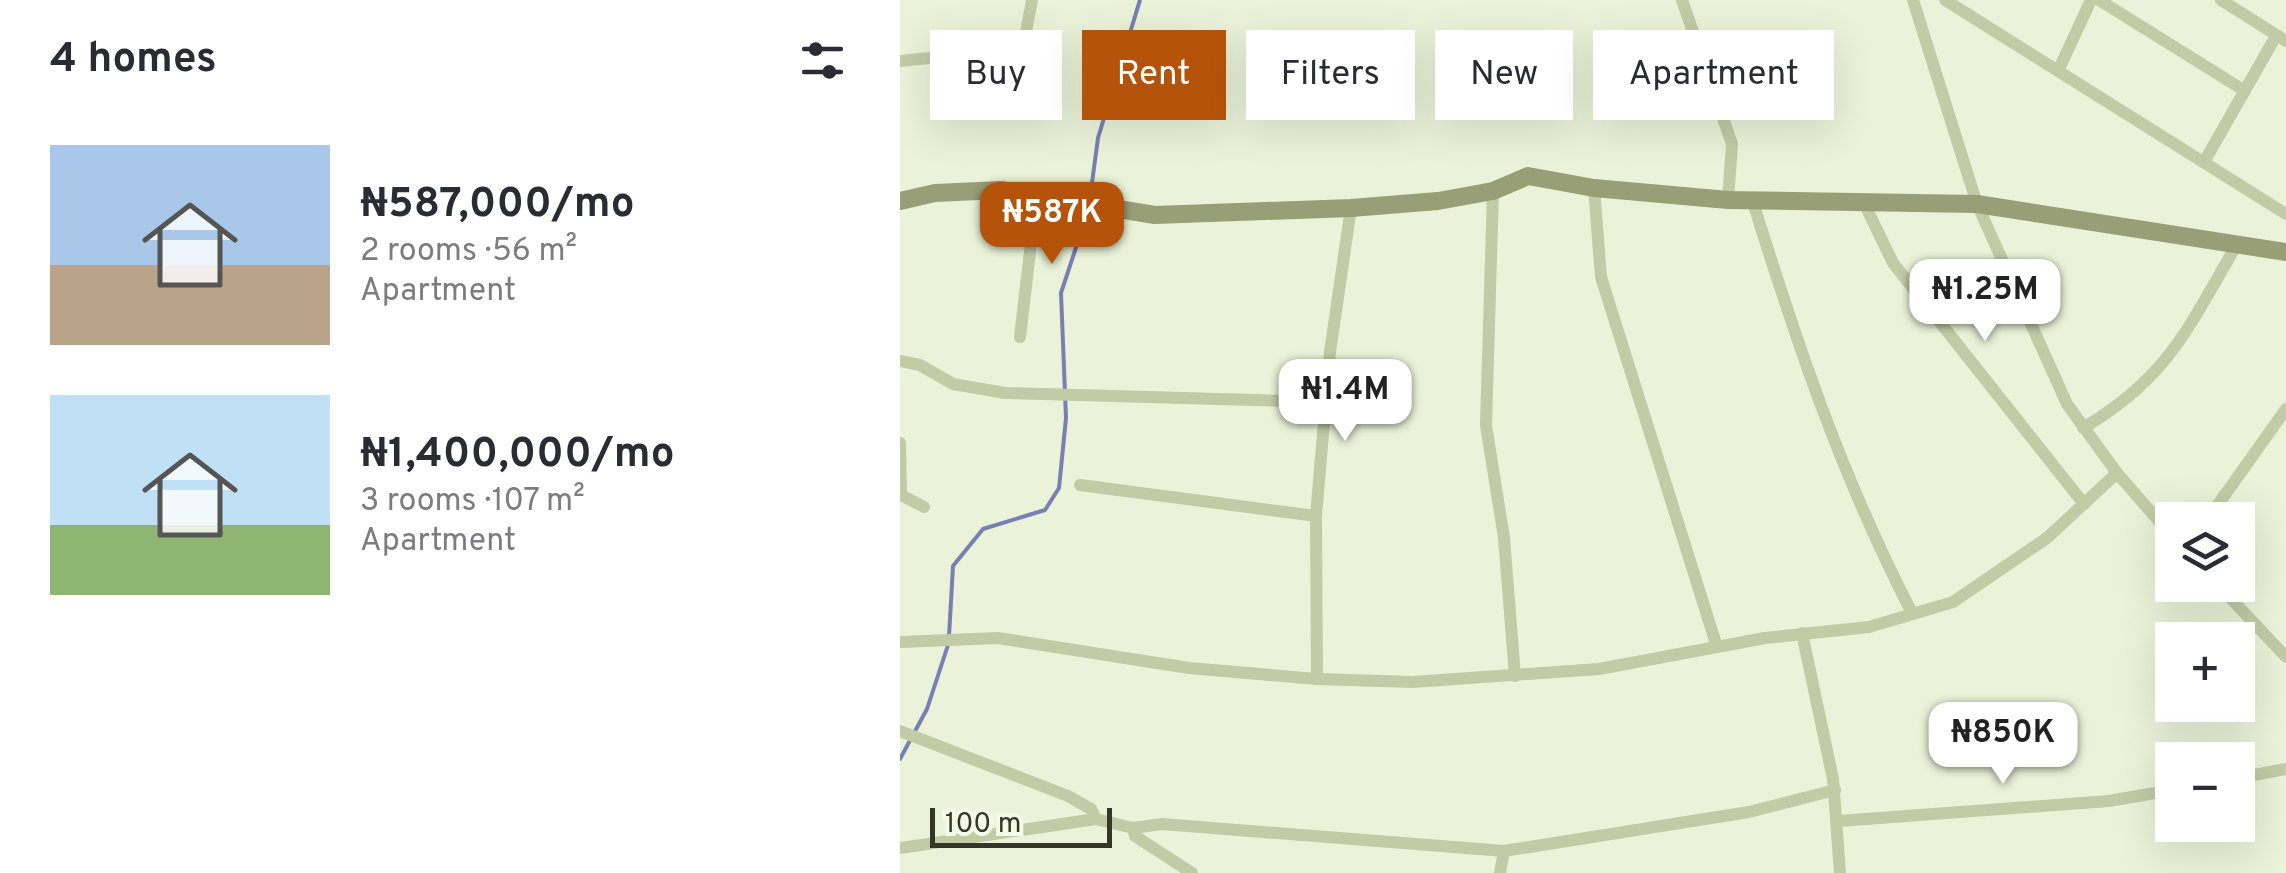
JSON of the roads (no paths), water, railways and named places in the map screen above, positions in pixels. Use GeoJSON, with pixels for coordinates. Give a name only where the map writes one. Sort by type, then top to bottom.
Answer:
{"type":"FeatureCollection","features":[{"type":"Feature","properties":{"kind":"street"},"geometry":{"type":"LineString","coordinates":[[900,60],[1016,49],[1026,32],[1032,0]]}},
{"type":"Feature","properties":{"kind":"street"},"geometry":{"type":"LineString","coordinates":[[1682,0],[1732,144],[1728,200]]}},
{"type":"Feature","properties":{"kind":"street"},"geometry":{"type":"LineString","coordinates":[[1913,0],[1977,204],[2067,404],[2155,516]]}},
{"type":"Feature","properties":{"kind":"street"},"geometry":{"type":"LineString","coordinates":[[1945,0],[2286,214]]}},
{"type":"Feature","properties":{"kind":"street"},"geometry":{"type":"LineString","coordinates":[[2058,69],[2095,0],[2246,91]]}},
{"type":"Feature","properties":{"kind":"street"},"geometry":{"type":"LineString","coordinates":[[2204,162],[2281,39],[2221,0]]}},
{"type":"Feature","properties":{"kind":"street"},"geometry":{"type":"LineString","coordinates":[[900,201],[936,193],[1036,192],[1102,208],[1155,215],[1351,208],[1438,201],[1493,191],[1528,176],[1594,188],[1728,200],[1977,204],[2286,252]]}},
{"type":"Feature","properties":{"kind":"street"},"geometry":{"type":"LineString","coordinates":[[1594,188],[1601,277],[1718,647]]}},
{"type":"Feature","properties":{"kind":"street"},"geometry":{"type":"LineString","coordinates":[[1493,191],[1486,425],[1504,538],[1515,676]]}},
{"type":"Feature","properties":{"kind":"street"},"geometry":{"type":"LineString","coordinates":[[1020,337],[1036,192]]}},
{"type":"Feature","properties":{"kind":"street"},"geometry":{"type":"LineString","coordinates":[[1752,199],[1812,389],[1861,514],[1912,613]]}},
{"type":"Feature","properties":{"kind":"street"},"geometry":{"type":"LineString","coordinates":[[1864,200],[1893,263],[2084,504]]}},
{"type":"Feature","properties":{"kind":"street"},"geometry":{"type":"LineString","coordinates":[[1317,679],[1316,516],[1330,352],[1351,208]]}},
{"type":"Feature","properties":{"kind":"street"},"geometry":{"type":"LineString","coordinates":[[2083,428],[2120,407],[2168,362],[2236,246]]}},
{"type":"Feature","properties":{"kind":"street"},"geometry":{"type":"LineString","coordinates":[[900,361],[920,365],[953,384],[1006,394],[1248,396],[1328,402]]}},
{"type":"Feature","properties":{"kind":"street"},"geometry":{"type":"LineString","coordinates":[[2220,502],[2286,409]]}},
{"type":"Feature","properties":{"kind":"street"},"geometry":{"type":"LineString","coordinates":[[900,442],[901,495],[924,507]]}},
{"type":"Feature","properties":{"kind":"street"},"geometry":{"type":"LineString","coordinates":[[900,642],[998,638],[1188,668],[1317,679],[1413,682],[1599,669],[1802,633],[1869,628],[1953,602],[2047,538],[2117,472]]}},
{"type":"Feature","properties":{"kind":"street"},"geometry":{"type":"LineString","coordinates":[[1080,485],[1316,516]]}},
{"type":"Feature","properties":{"kind":"street"},"geometry":{"type":"LineString","coordinates":[[2235,602],[2285,654]]}},
{"type":"Feature","properties":{"kind":"street"},"geometry":{"type":"LineString","coordinates":[[1802,633],[1835,790],[1840,873]]}},
{"type":"Feature","properties":{"kind":"street"},"geometry":{"type":"LineString","coordinates":[[900,731],[1068,796],[1091,809],[1096,819]]}},
{"type":"Feature","properties":{"kind":"street"},"geometry":{"type":"LineString","coordinates":[[2255,775],[2286,769]]}},
{"type":"Feature","properties":{"kind":"street"},"geometry":{"type":"LineString","coordinates":[[900,848],[1096,819],[1133,828],[1162,824],[1504,850],[1749,812],[1835,790]]}},
{"type":"Feature","properties":{"kind":"street"},"geometry":{"type":"LineString","coordinates":[[1839,821],[2110,801],[2155,793]]}},
{"type":"Feature","properties":{"kind":"street"},"geometry":{"type":"LineString","coordinates":[[1133,828],[1135,836],[1192,873]]}},
{"type":"Feature","properties":{"kind":"street"},"geometry":{"type":"LineString","coordinates":[[1500,873],[1504,850]]}},
{"type":"Feature","properties":{"kind":"waterway"},"geometry":{"type":"LineString","coordinates":[[1090,198],[1098,138],[1140,0]]}},
{"type":"Feature","properties":{"kind":"waterway"},"geometry":{"type":"LineString","coordinates":[[949,636],[953,566],[983,529],[1045,510],[1059,488],[1066,418],[1061,293],[1089,208]]}},
{"type":"Feature","properties":{"kind":"waterway"},"geometry":{"type":"LineString","coordinates":[[900,759],[927,709],[948,645]]}}]}
